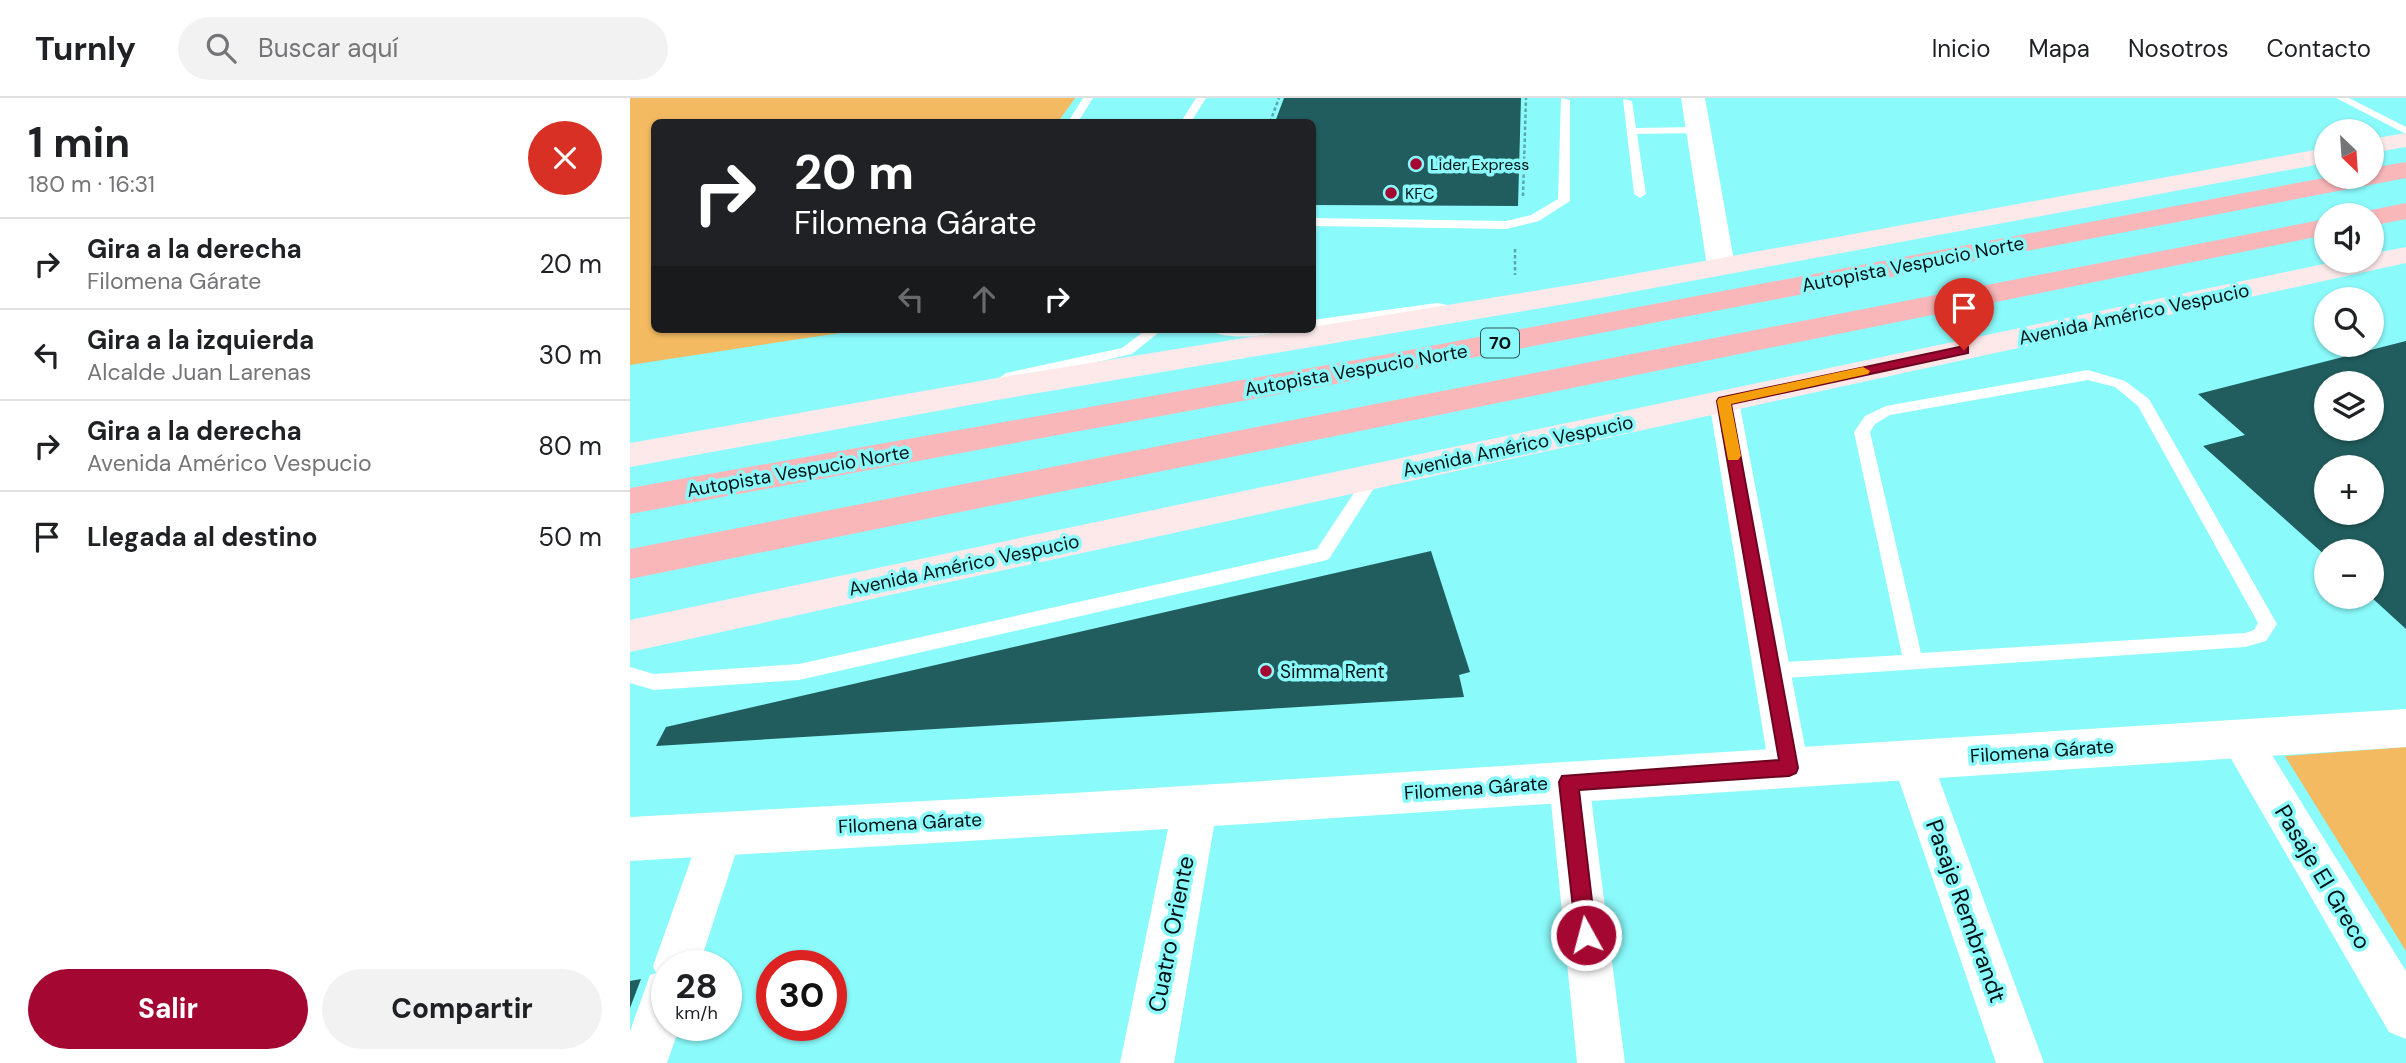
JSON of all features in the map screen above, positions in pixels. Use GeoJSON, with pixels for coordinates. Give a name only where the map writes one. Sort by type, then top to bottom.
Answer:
{"type":"FeatureCollection","features":[{"type":"Feature","properties":{"kind":"highway","name":"Autopista Vespucio Norte"},"geometry":{"type":"LineString","coordinates":[[2384,174],[2406,170]]}},
{"type":"Feature","properties":{"kind":"highway","name":"Autopista Vespucio Norte"},"geometry":{"type":"LineString","coordinates":[[630,501],[1367,368],[2314,187]]}},
{"type":"Feature","properties":{"kind":"highway"},"geometry":{"type":"LineString","coordinates":[[2384,215],[2406,211]]}},
{"type":"Feature","properties":{"kind":"highway","name":"70"},"geometry":{"type":"LineString","coordinates":[[630,564],[2314,229]]}},
{"type":"Feature","properties":{"kind":"main road"},"geometry":{"type":"LineString","coordinates":[[2384,144],[2406,140]]}},
{"type":"Feature","properties":{"kind":"main road"},"geometry":{"type":"LineString","coordinates":[[630,455],[997,388],[1515,304],[2314,157]]}},
{"type":"Feature","properties":{"kind":"main road","name":"Avenida Américo Vespucio"},"geometry":{"type":"LineString","coordinates":[[630,636],[2406,256]]}},
{"type":"Feature","properties":{"kind":"street"},"geometry":{"type":"LineString","coordinates":[[1693,98],[1721,266]]}},
{"type":"Feature","properties":{"kind":"street"},"geometry":{"type":"LineString","coordinates":[[1724,401],[1789,768]]}},
{"type":"Feature","properties":{"kind":"street","name":"Filomena Gárate"},"geometry":{"type":"LineString","coordinates":[[630,839],[1195,806],[2406,728]]}},
{"type":"Feature","properties":{"kind":"street","name":"Pasaje El Greco"},"geometry":{"type":"LineString","coordinates":[[2240,738],[2406,1015]]}},
{"type":"Feature","properties":{"kind":"street","name":"Pasaje Rembrandt"},"geometry":{"type":"LineString","coordinates":[[1912,760],[2020,1063]]}},
{"type":"Feature","properties":{"kind":"street"},"geometry":{"type":"LineString","coordinates":[[1569,782],[1601,1063]]}},
{"type":"Feature","properties":{"kind":"street","name":"Cuatro Oriente"},"geometry":{"type":"LineString","coordinates":[[1147,1063],[1195,806]]}},
{"type":"Feature","properties":{"kind":"street"},"geometry":{"type":"LineString","coordinates":[[681,950],[721,834]]}},
{"type":"Feature","properties":{"kind":"street"},"geometry":{"type":"LineString","coordinates":[[643,1063],[651,1039]]}},
{"type":"Feature","properties":{"kind":"lane"},"geometry":{"type":"LineString","coordinates":[[1075,119],[1088,98]]}},
{"type":"Feature","properties":{"kind":"lane"},"geometry":{"type":"LineString","coordinates":[[1188,119],[1201,98]]}},
{"type":"Feature","properties":{"kind":"lane"},"geometry":{"type":"LineString","coordinates":[[2341,98],[2406,131]]}},
{"type":"Feature","properties":{"kind":"lane"},"geometry":{"type":"LineString","coordinates":[[1316,222],[1515,223],[1535,218],[1564,201],[1565,100]]}},
{"type":"Feature","properties":{"kind":"lane"},"geometry":{"type":"LineString","coordinates":[[1627,101],[1640,194]]}},
{"type":"Feature","properties":{"kind":"lane"},"geometry":{"type":"LineString","coordinates":[[1633,131],[1698,130]]}},
{"type":"Feature","properties":{"kind":"lane"},"geometry":{"type":"LineString","coordinates":[[1316,323],[1437,307],[1464,313]]}},
{"type":"Feature","properties":{"kind":"lane"},"geometry":{"type":"LineString","coordinates":[[864,413],[930,394],[1127,351],[1151,333]]}},
{"type":"Feature","properties":{"kind":"lane"},"geometry":{"type":"LineString","coordinates":[[1770,671],[2245,640],[2260,636],[2268,624],[2144,403],[2120,384],[2088,375],[1886,411],[1870,420],[1862,432],[1913,661]]}},
{"type":"Feature","properties":{"kind":"lane"},"geometry":{"type":"LineString","coordinates":[[630,675],[654,682],[799,672],[1323,554],[1373,477]]}},
{"type":"Feature","properties":{"kind":"path"},"geometry":{"type":"LineString","coordinates":[[1271,119],[1279,98]]}},
{"type":"Feature","properties":{"kind":"path"},"geometry":{"type":"LineString","coordinates":[[1523,198],[1527,98]]}},
{"type":"Feature","properties":{"kind":"path"},"geometry":{"type":"LineString","coordinates":[[1515,223],[1515,304]]}},
{"type":"Feature","properties":{"kind":"shaded area"},"geometry":{"type":"Polygon","coordinates":[[[630,98],[1075,98],[1060,119],[651,119],[651,333],[840,333],[630,365],[630,98]]]}},
{"type":"Feature","properties":{"kind":"shaded area"},"geometry":{"type":"Polygon","coordinates":[[[2406,747],[2406,951],[2285,756],[2406,747]]]}},
{"type":"Feature","properties":{"kind":"building","name":"Lider Express"},"geometry":{"type":"Polygon","coordinates":[[[1284,98],[1521,98],[1518,206],[1316,205],[1316,119],[1276,119],[1284,98]]]}},
{"type":"Feature","properties":{"kind":"building"},"geometry":{"type":"Polygon","coordinates":[[[2406,341],[2406,629],[2384,609],[2384,539],[2314,539],[2314,545],[2203,446],[2245,435],[2198,394],[2343,357],[2384,357],[2384,347],[2406,341]]]}},
{"type":"Feature","properties":{"kind":"building"},"geometry":{"type":"Polygon","coordinates":[[[1431,551],[1470,672],[1459,675],[1464,697],[656,746],[666,727],[1431,551]]]}},
{"type":"Feature","properties":{"kind":"building"},"geometry":{"type":"Polygon","coordinates":[[[641,979],[630,1008],[630,981],[641,979]]]}},
{"type":"Feature","properties":{"kind":"slow traffic"},"geometry":{"type":"LineString","coordinates":[[1733,456],[1724,401],[1863,371]]}},
{"type":"Feature","properties":{"kind":"place","name":"Lider Express"},"geometry":{"type":"Point","coordinates":[1416,164]}},
{"type":"Feature","properties":{"kind":"place","name":"KFC"},"geometry":{"type":"Point","coordinates":[1391,193]}},
{"type":"Feature","properties":{"kind":"place","name":"Simma Rent"},"geometry":{"type":"Point","coordinates":[1266,671]}},
{"type":"Feature","properties":{"kind":"route"},"geometry":{"type":"LineString","coordinates":[[1586,935],[1569,782],[1789,768],[1724,401],[1964,350]]}}]}
